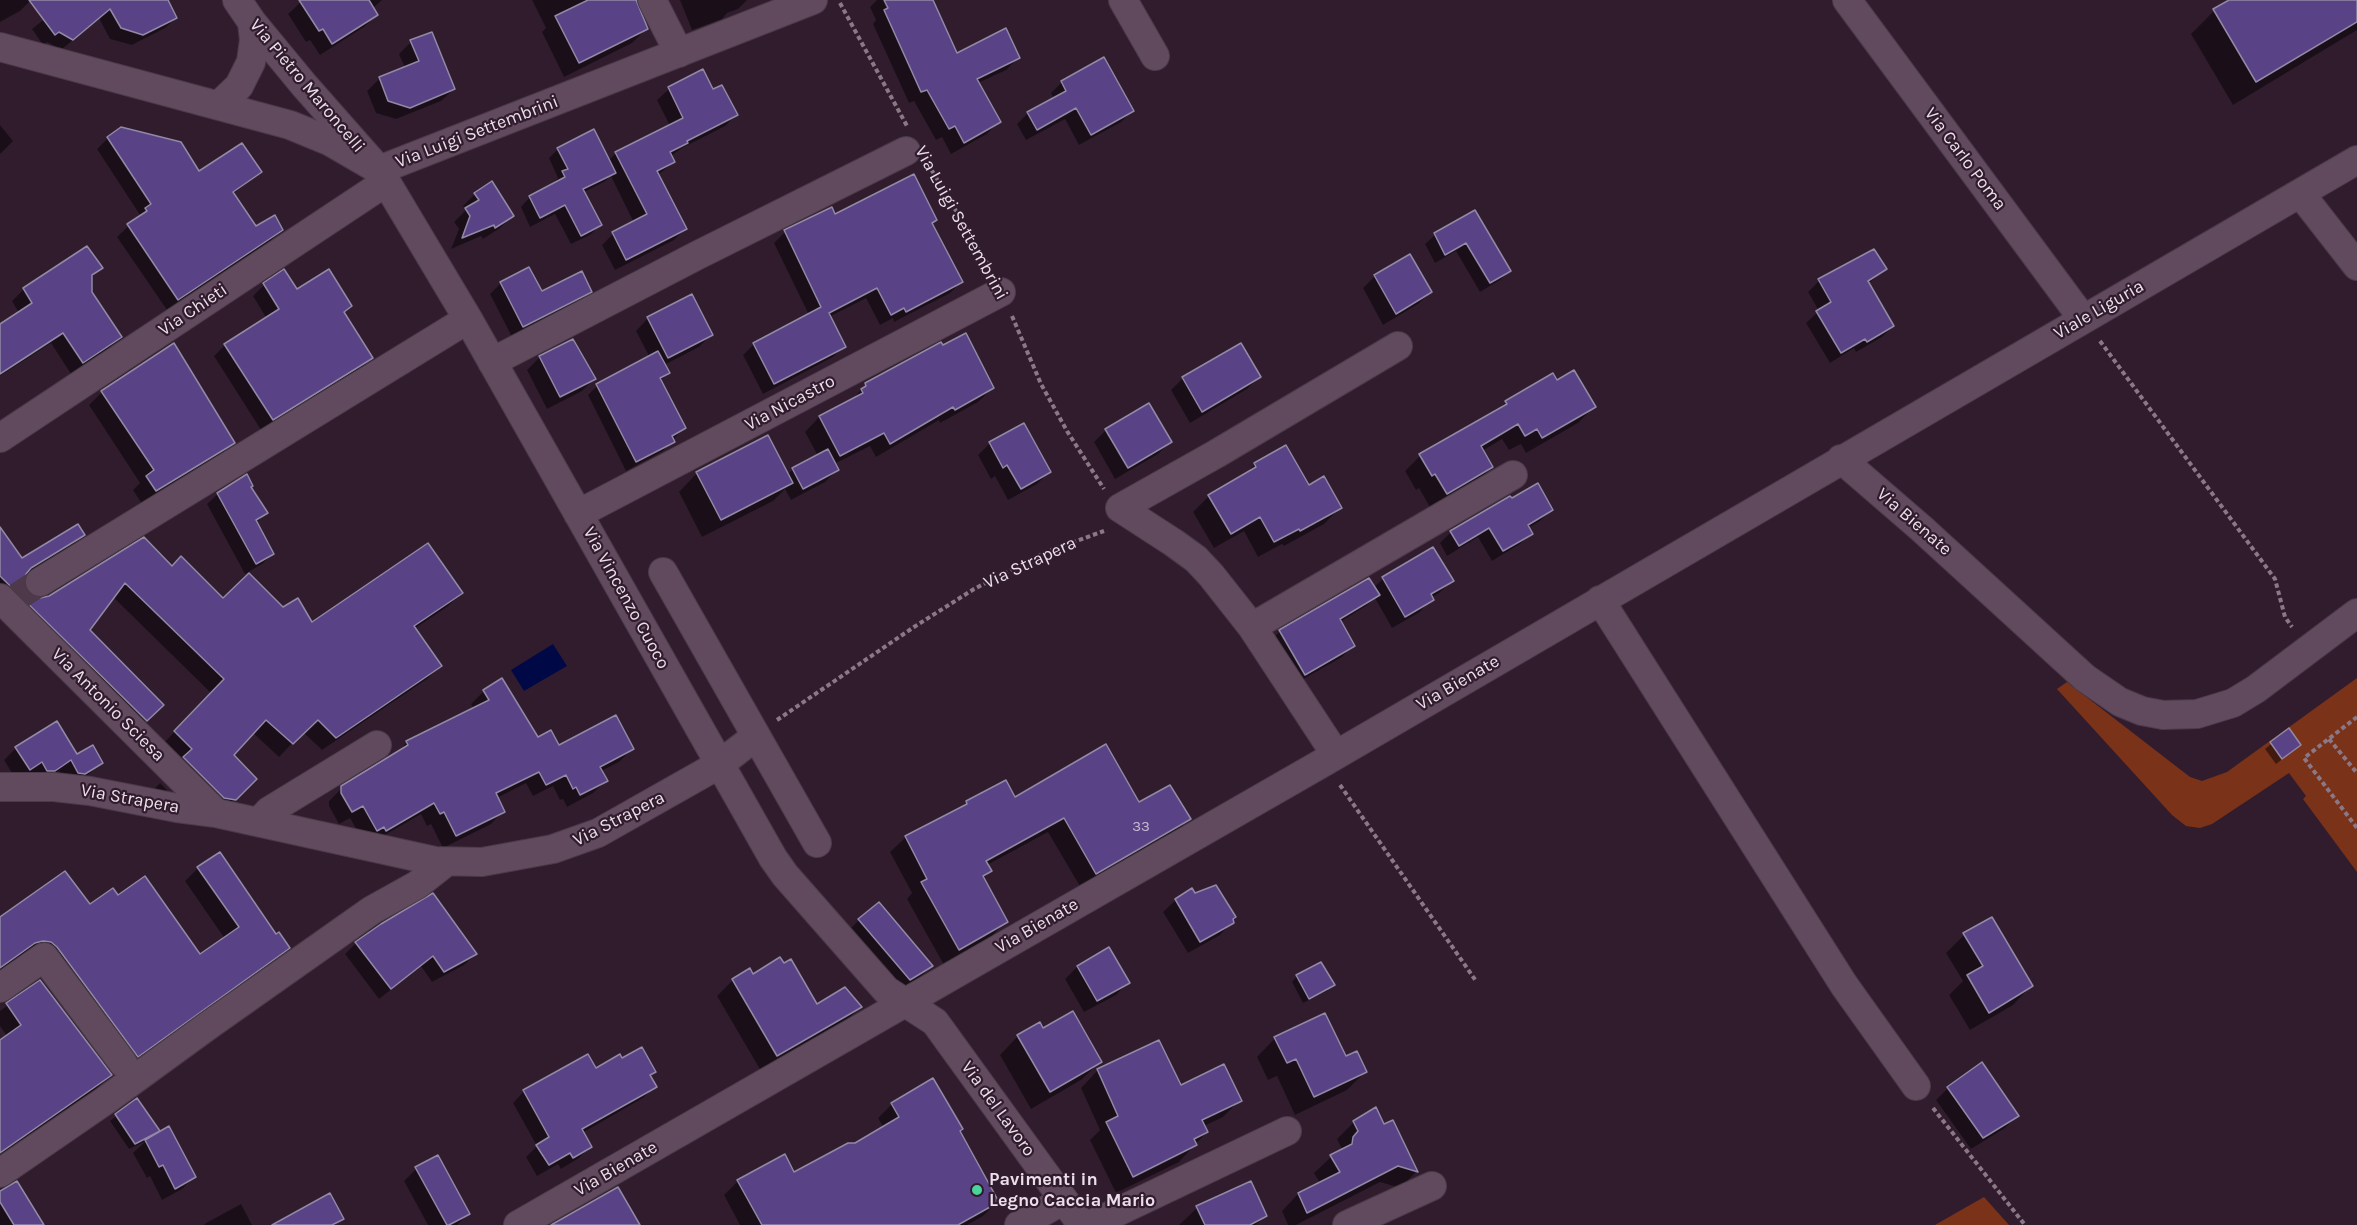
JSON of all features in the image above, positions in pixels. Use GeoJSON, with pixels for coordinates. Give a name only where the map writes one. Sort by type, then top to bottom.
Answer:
{"type":"FeatureCollection","features":[{"type":"Feature","properties":{"kind":"street"},"geometry":{"type":"LineString","coordinates":[[652,0],[679,53]]}},
{"type":"Feature","properties":{"kind":"street","name":"Via Luigi Settembrini"},"geometry":{"type":"LineString","coordinates":[[0,47],[291,125],[313,134],[382,176],[813,0]]}},
{"type":"Feature","properties":{"kind":"street"},"geometry":{"type":"LineString","coordinates":[[1123,0],[1155,56]]}},
{"type":"Feature","properties":{"kind":"street","name":"Via Carlo Poma"},"geometry":{"type":"LineString","coordinates":[[1847,0],[2083,319]]}},
{"type":"Feature","properties":{"kind":"street"},"geometry":{"type":"LineString","coordinates":[[219,105],[238,86],[251,62],[254,40],[244,11]]}},
{"type":"Feature","properties":{"kind":"street","name":"Via Pietro Maroncelli"},"geometry":{"type":"LineString","coordinates":[[244,11],[382,176]]}},
{"type":"Feature","properties":{"kind":"street"},"geometry":{"type":"LineString","coordinates":[[492,362],[913,147]]}},
{"type":"Feature","properties":{"kind":"street","name":"Viale Liguria"},"geometry":{"type":"LineString","coordinates":[[1841,459],[2357,160]]}},
{"type":"Feature","properties":{"kind":"street","name":"Via Vincenzo Cuoco"},"geometry":{"type":"LineString","coordinates":[[382,176],[468,319],[785,875],[886,990],[904,1002]]}},
{"type":"Feature","properties":{"kind":"street","name":"Via Chieti"},"geometry":{"type":"LineString","coordinates":[[0,438],[382,176]]}},
{"type":"Feature","properties":{"kind":"street"},"geometry":{"type":"LineString","coordinates":[[2300,193],[2357,266]]}},
{"type":"Feature","properties":{"kind":"street","name":"Via Nicastro"},"geometry":{"type":"LineString","coordinates":[[579,514],[1001,292]]}},
{"type":"Feature","properties":{"kind":"street"},"geometry":{"type":"LineString","coordinates":[[16,595],[468,319]]}},
{"type":"Feature","properties":{"kind":"street"},"geometry":{"type":"LineString","coordinates":[[1330,758],[1252,627],[1219,584],[1196,560],[1126,512],[1216,454],[1398,346]]}},
{"type":"Feature","properties":{"kind":"street","name":"Via Bienate"},"geometry":{"type":"LineString","coordinates":[[518,1225],[1330,758],[1841,459],[1922,529],[2085,678],[2109,696],[2131,707],[2163,715],[2210,712],[2244,697],[2357,613]]}},
{"type":"Feature","properties":{"kind":"street"},"geometry":{"type":"LineString","coordinates":[[1252,627],[1513,475]]}},
{"type":"Feature","properties":{"kind":"street"},"geometry":{"type":"LineString","coordinates":[[663,572],[817,843]]}},
{"type":"Feature","properties":{"kind":"street","name":"Via Antonio Sciesa"},"geometry":{"type":"LineString","coordinates":[[16,595],[216,813]]}},
{"type":"Feature","properties":{"kind":"street"},"geometry":{"type":"LineString","coordinates":[[1600,600],[1844,986],[1916,1086]]}},
{"type":"Feature","properties":{"kind":"street","name":"Via Strapera"},"geometry":{"type":"LineString","coordinates":[[0,787],[90,790],[177,808],[216,813],[445,863],[498,860],[569,845],[614,824],[720,764],[755,737]]}},
{"type":"Feature","properties":{"kind":"street"},"geometry":{"type":"LineString","coordinates":[[259,822],[269,811],[377,745]]}},
{"type":"Feature","properties":{"kind":"street"},"geometry":{"type":"LineString","coordinates":[[0,1173],[372,910],[424,881],[445,863]]}},
{"type":"Feature","properties":{"kind":"street"},"geometry":{"type":"LineString","coordinates":[[0,988],[44,957],[123,1064]]}},
{"type":"Feature","properties":{"kind":"street","name":"Via del Lavoro"},"geometry":{"type":"LineString","coordinates":[[904,1002],[934,1022],[1082,1225]]}},
{"type":"Feature","properties":{"kind":"street"},"geometry":{"type":"LineString","coordinates":[[1090,1225],[1287,1131]]}},
{"type":"Feature","properties":{"kind":"street"},"geometry":{"type":"LineString","coordinates":[[1347,1225],[1432,1186]]}},
{"type":"Feature","properties":{"kind":"street"},"geometry":{"type":"LineString","coordinates":[[1019,1225],[1064,1200]]}},
{"type":"Feature","properties":{"kind":"path","name":"Via Luigi Settembrini"},"geometry":{"type":"LineString","coordinates":[[839,0],[913,147],[990,268],[1054,409],[1105,492],[1126,512]]}},
{"type":"Feature","properties":{"kind":"path"},"geometry":{"type":"LineString","coordinates":[[2083,319],[2275,579],[2285,617],[2307,650]]}},
{"type":"Feature","properties":{"kind":"path","name":"Via Strapera"},"geometry":{"type":"LineString","coordinates":[[755,737],[784,713],[974,589],[1046,552],[1102,532],[1126,512]]}},
{"type":"Feature","properties":{"kind":"path"},"geometry":{"type":"LineString","coordinates":[[2357,717],[2304,758],[2357,827]]}},
{"type":"Feature","properties":{"kind":"path"},"geometry":{"type":"LineString","coordinates":[[2330,739],[2357,773]]}},
{"type":"Feature","properties":{"kind":"path"},"geometry":{"type":"LineString","coordinates":[[1330,758],[1476,981]]}},
{"type":"Feature","properties":{"kind":"path"},"geometry":{"type":"LineString","coordinates":[[1916,1086],[2025,1225]]}},
{"type":"Feature","properties":{"kind":"shaded area"},"geometry":{"type":"Polygon","coordinates":[[[553,644],[567,666],[524,691],[511,670],[553,644]]]}},
{"type":"Feature","properties":{"kind":"shaded area"},"geometry":{"type":"Polygon","coordinates":[[[2357,678],[2357,872],[2303,799],[2306,796],[2289,773],[2212,824],[2200,828],[2186,826],[2172,815],[2057,689],[2067,682],[2190,777],[2202,781],[2227,772],[2357,678]]]}},
{"type":"Feature","properties":{"kind":"shaded area"},"geometry":{"type":"Polygon","coordinates":[[[1984,1197],[2009,1225],[1935,1225],[1984,1197]]]}},
{"type":"Feature","properties":{"kind":"building"},"geometry":{"type":"Polygon","coordinates":[[[29,0],[168,0],[177,18],[143,35],[121,28],[110,9],[73,40],[59,32],[55,35],[29,0]]]}},
{"type":"Feature","properties":{"kind":"building"},"geometry":{"type":"Polygon","coordinates":[[[299,0],[369,0],[378,15],[332,44],[323,29],[319,31],[299,0]]]}},
{"type":"Feature","properties":{"kind":"building"},"geometry":{"type":"Polygon","coordinates":[[[588,0],[636,0],[648,29],[579,63],[555,16],[588,0]]]}},
{"type":"Feature","properties":{"kind":"building"},"geometry":{"type":"Polygon","coordinates":[[[884,0],[933,0],[957,53],[1006,28],[1020,58],[977,79],[1001,122],[964,143],[955,126],[949,129],[927,90],[921,92],[884,10],[888,8],[884,0]]]}},
{"type":"Feature","properties":{"kind":"building"},"geometry":{"type":"Polygon","coordinates":[[[2229,0],[2357,0],[2357,22],[2256,82],[2213,9],[2229,0]]]}},
{"type":"Feature","properties":{"kind":"building"},"geometry":{"type":"Polygon","coordinates":[[[432,32],[455,89],[410,108],[388,101],[379,77],[419,61],[410,40],[432,32]]]}},
{"type":"Feature","properties":{"kind":"building"},"geometry":{"type":"Polygon","coordinates":[[[1104,57],[1134,111],[1091,135],[1076,108],[1037,130],[1027,112],[1066,91],[1061,81],[1104,57]]]}},
{"type":"Feature","properties":{"kind":"building"},"geometry":{"type":"Polygon","coordinates":[[[703,69],[713,89],[722,85],[738,115],[670,152],[675,162],[657,171],[687,229],[626,260],[612,232],[647,214],[615,152],[683,118],[668,87],[703,69]]]}},
{"type":"Feature","properties":{"kind":"building"},"geometry":{"type":"Polygon","coordinates":[[[121,127],[181,142],[199,171],[242,143],[262,172],[233,192],[256,226],[275,215],[283,230],[178,300],[127,224],[147,211],[145,208],[151,204],[107,137],[121,127]]]}},
{"type":"Feature","properties":{"kind":"building"},"geometry":{"type":"Polygon","coordinates":[[[594,129],[616,173],[583,189],[602,225],[581,236],[565,205],[540,218],[529,196],[565,177],[562,171],[568,169],[557,148],[594,129]]]}},
{"type":"Feature","properties":{"kind":"building"},"geometry":{"type":"Polygon","coordinates":[[[914,174],[937,220],[932,223],[963,282],[906,312],[904,308],[891,315],[877,288],[829,313],[846,347],[774,384],[753,343],[821,307],[784,230],[832,207],[835,214],[914,174]]]}},
{"type":"Feature","properties":{"kind":"building"},"geometry":{"type":"Polygon","coordinates":[[[492,181],[514,216],[495,228],[494,225],[462,238],[470,216],[465,208],[479,200],[474,193],[492,181]]]}},
{"type":"Feature","properties":{"kind":"building"},"geometry":{"type":"Polygon","coordinates":[[[1475,210],[1511,271],[1490,283],[1466,243],[1445,255],[1434,233],[1475,210]]]}},
{"type":"Feature","properties":{"kind":"building"},"geometry":{"type":"Polygon","coordinates":[[[87,246],[103,268],[92,275],[92,292],[122,337],[83,363],[63,333],[0,374],[0,324],[32,303],[23,288],[87,246]]]}},
{"type":"Feature","properties":{"kind":"building"},"geometry":{"type":"Polygon","coordinates":[[[1874,249],[1887,269],[1868,281],[1894,326],[1867,342],[1865,339],[1841,353],[1816,311],[1831,302],[1818,279],[1874,249]]]}},
{"type":"Feature","properties":{"kind":"building"},"geometry":{"type":"Polygon","coordinates":[[[1410,254],[1432,292],[1396,314],[1374,275],[1410,254]]]}},
{"type":"Feature","properties":{"kind":"building"},"geometry":{"type":"Polygon","coordinates":[[[529,267],[542,291],[582,271],[592,292],[523,327],[500,282],[529,267]]]}},
{"type":"Feature","properties":{"kind":"building"},"geometry":{"type":"Polygon","coordinates":[[[284,269],[297,289],[329,269],[352,306],[344,312],[373,358],[273,420],[224,344],[279,309],[263,283],[284,269]]]}},
{"type":"Feature","properties":{"kind":"building"},"geometry":{"type":"Polygon","coordinates":[[[692,294],[713,335],[668,358],[647,317],[692,294]]]}},
{"type":"Feature","properties":{"kind":"building"},"geometry":{"type":"Polygon","coordinates":[[[966,333],[994,388],[955,410],[953,407],[890,444],[884,433],[840,456],[819,416],[863,393],[861,389],[866,386],[865,383],[941,342],[943,345],[966,333]]]}},
{"type":"Feature","properties":{"kind":"building"},"geometry":{"type":"Polygon","coordinates":[[[573,339],[596,379],[560,397],[539,356],[573,339]]]}},
{"type":"Feature","properties":{"kind":"building"},"geometry":{"type":"Polygon","coordinates":[[[174,343],[235,443],[156,491],[146,476],[154,470],[101,391],[174,343]]]}},
{"type":"Feature","properties":{"kind":"building"},"geometry":{"type":"Polygon","coordinates":[[[1241,343],[1261,377],[1202,412],[1182,377],[1241,343]]]}},
{"type":"Feature","properties":{"kind":"building"},"geometry":{"type":"Polygon","coordinates":[[[658,351],[670,373],[660,378],[686,428],[672,436],[675,442],[636,462],[596,384],[658,351]]]}},
{"type":"Feature","properties":{"kind":"building"},"geometry":{"type":"Polygon","coordinates":[[[1574,370],[1596,407],[1542,438],[1537,429],[1525,436],[1518,424],[1481,446],[1493,467],[1447,494],[1435,474],[1432,476],[1419,454],[1507,404],[1505,401],[1553,373],[1557,380],[1574,370]]]}},
{"type":"Feature","properties":{"kind":"building"},"geometry":{"type":"Polygon","coordinates":[[[1149,403],[1172,442],[1128,468],[1105,429],[1149,403]]]}},
{"type":"Feature","properties":{"kind":"building"},"geometry":{"type":"Polygon","coordinates":[[[1024,423],[1051,472],[1021,489],[1007,465],[1003,468],[989,442],[1024,423]]]}},
{"type":"Feature","properties":{"kind":"building"},"geometry":{"type":"Polygon","coordinates":[[[768,435],[793,483],[721,520],[696,472],[768,435]]]}},
{"type":"Feature","properties":{"kind":"building"},"geometry":{"type":"Polygon","coordinates":[[[1286,445],[1309,485],[1324,476],[1342,508],[1274,542],[1260,517],[1231,534],[1208,495],[1256,467],[1254,463],[1286,445]]]}},
{"type":"Feature","properties":{"kind":"building"},"geometry":{"type":"Polygon","coordinates":[[[828,449],[839,470],[803,489],[792,468],[828,449]]]}},
{"type":"Feature","properties":{"kind":"building"},"geometry":{"type":"Polygon","coordinates":[[[247,474],[253,486],[251,487],[268,513],[256,520],[274,554],[256,564],[217,493],[247,474]]]}},
{"type":"Feature","properties":{"kind":"building"},"geometry":{"type":"Polygon","coordinates":[[[1538,483],[1553,510],[1528,525],[1533,534],[1503,551],[1489,528],[1459,546],[1450,531],[1510,496],[1512,498],[1538,483]]]}},
{"type":"Feature","properties":{"kind":"building"},"geometry":{"type":"Polygon","coordinates":[[[78,524],[85,535],[31,568],[26,574],[24,583],[26,590],[32,596],[40,598],[49,596],[144,537],[172,566],[181,556],[223,598],[249,573],[283,607],[298,598],[312,622],[428,543],[463,593],[414,626],[442,666],[336,738],[318,720],[293,744],[266,720],[234,755],[257,779],[236,800],[224,798],[183,757],[192,749],[174,731],[224,679],[125,583],[90,630],[164,705],[147,721],[0,576],[0,527],[22,558],[78,524]]]}},
{"type":"Feature","properties":{"kind":"building"},"geometry":{"type":"Polygon","coordinates":[[[1433,547],[1454,581],[1431,594],[1434,600],[1405,617],[1382,577],[1433,547]]]}},
{"type":"Feature","properties":{"kind":"building"},"geometry":{"type":"Polygon","coordinates":[[[1369,578],[1380,595],[1340,619],[1355,646],[1305,675],[1279,630],[1369,578]]]}},
{"type":"Feature","properties":{"kind":"building"},"geometry":{"type":"Polygon","coordinates":[[[502,678],[538,737],[551,730],[559,745],[616,715],[634,749],[600,767],[608,781],[580,795],[576,787],[573,789],[566,775],[546,785],[539,772],[496,793],[505,812],[456,836],[444,812],[440,814],[434,803],[386,831],[384,827],[377,831],[363,806],[352,812],[341,793],[341,786],[408,745],[406,741],[489,700],[483,690],[502,678]]]}},
{"type":"Feature","properties":{"kind":"building"},"geometry":{"type":"Polygon","coordinates":[[[57,721],[77,754],[93,745],[103,763],[85,774],[78,773],[71,760],[55,771],[47,771],[42,762],[30,770],[15,747],[57,721]]]}},
{"type":"Feature","properties":{"kind":"building"},"geometry":{"type":"Polygon","coordinates":[[[2289,728],[2301,745],[2282,759],[2270,742],[2289,728]]]}},
{"type":"Feature","properties":{"kind":"building"},"geometry":{"type":"Polygon","coordinates":[[[1106,744],[1139,802],[1170,785],[1191,819],[1096,874],[1064,818],[986,861],[992,871],[983,876],[1008,922],[959,950],[921,882],[927,879],[905,836],[967,804],[966,801],[1006,780],[1015,797],[1106,744]]]}},
{"type":"Feature","properties":{"kind":"building"},"geometry":{"type":"Polygon","coordinates":[[[220,852],[276,934],[279,932],[290,948],[138,1057],[51,942],[35,943],[0,968],[0,917],[65,871],[90,904],[113,888],[118,895],[145,876],[200,954],[239,927],[197,867],[220,852]]]}},
{"type":"Feature","properties":{"kind":"building"},"geometry":{"type":"Polygon","coordinates":[[[1216,885],[1236,917],[1233,919],[1234,923],[1200,942],[1175,899],[1192,888],[1195,893],[1216,885]]]}},
{"type":"Feature","properties":{"kind":"building"},"geometry":{"type":"Polygon","coordinates":[[[433,893],[477,954],[444,972],[433,956],[391,989],[355,942],[433,893]]]}},
{"type":"Feature","properties":{"kind":"building"},"geometry":{"type":"Polygon","coordinates":[[[879,902],[933,966],[910,980],[858,919],[879,902]]]}},
{"type":"Feature","properties":{"kind":"building"},"geometry":{"type":"Polygon","coordinates":[[[1992,917],[2033,986],[1989,1013],[1967,975],[1983,966],[1963,933],[1992,917]]]}},
{"type":"Feature","properties":{"kind":"building"},"geometry":{"type":"Polygon","coordinates":[[[1109,947],[1130,983],[1097,1001],[1077,966],[1109,947]]]}},
{"type":"Feature","properties":{"kind":"building"},"geometry":{"type":"Polygon","coordinates":[[[780,957],[784,963],[791,959],[817,1004],[845,987],[862,1007],[777,1056],[732,979],[750,968],[753,974],[780,957]]]}},
{"type":"Feature","properties":{"kind":"building"},"geometry":{"type":"Polygon","coordinates":[[[1321,962],[1335,985],[1309,999],[1296,975],[1321,962]]]}},
{"type":"Feature","properties":{"kind":"building"},"geometry":{"type":"Polygon","coordinates":[[[40,980],[112,1075],[0,1153],[0,1040],[21,1025],[6,1003],[40,980]]]}},
{"type":"Feature","properties":{"kind":"building"},"geometry":{"type":"Polygon","coordinates":[[[1073,1011],[1102,1062],[1050,1092],[1017,1035],[1040,1022],[1043,1028],[1073,1011]]]}},
{"type":"Feature","properties":{"kind":"building"},"geometry":{"type":"Polygon","coordinates":[[[1325,1013],[1346,1056],[1357,1051],[1367,1072],[1314,1097],[1296,1059],[1287,1063],[1274,1037],[1325,1013]]]}},
{"type":"Feature","properties":{"kind":"building"},"geometry":{"type":"Polygon","coordinates":[[[1159,1040],[1181,1085],[1224,1064],[1242,1101],[1202,1120],[1208,1132],[1194,1139],[1197,1145],[1133,1177],[1106,1122],[1118,1116],[1097,1069],[1159,1040]]]}},
{"type":"Feature","properties":{"kind":"building"},"geometry":{"type":"Polygon","coordinates":[[[642,1047],[656,1072],[650,1075],[657,1087],[582,1129],[592,1147],[573,1158],[570,1153],[549,1165],[536,1145],[549,1137],[523,1090],[588,1054],[596,1068],[620,1054],[622,1058],[642,1047]]]}},
{"type":"Feature","properties":{"kind":"building"},"geometry":{"type":"Polygon","coordinates":[[[1982,1062],[2019,1116],[1983,1138],[1947,1087],[1982,1062]]]}},
{"type":"Feature","properties":{"kind":"building"},"geometry":{"type":"Polygon","coordinates":[[[933,1078],[963,1129],[960,1131],[999,1202],[958,1225],[762,1225],[737,1180],[785,1154],[794,1172],[848,1143],[855,1143],[899,1117],[891,1103],[933,1078]]]}},
{"type":"Feature","properties":{"kind":"building"},"geometry":{"type":"Polygon","coordinates":[[[137,1098],[160,1131],[135,1144],[115,1114],[137,1098]]]}},
{"type":"Feature","properties":{"kind":"building"},"geometry":{"type":"Polygon","coordinates":[[[1376,1107],[1384,1124],[1393,1120],[1418,1172],[1398,1166],[1307,1213],[1298,1193],[1340,1172],[1330,1155],[1352,1144],[1353,1137],[1358,1131],[1353,1121],[1376,1107]]]}},
{"type":"Feature","properties":{"kind":"building"},"geometry":{"type":"Polygon","coordinates":[[[169,1126],[196,1177],[175,1189],[163,1165],[159,1167],[145,1140],[169,1126]]]}},
{"type":"Feature","properties":{"kind":"building"},"geometry":{"type":"Polygon","coordinates":[[[438,1155],[470,1214],[449,1225],[415,1167],[438,1155]]]}},
{"type":"Feature","properties":{"kind":"building"},"geometry":{"type":"Polygon","coordinates":[[[17,1181],[44,1225],[14,1225],[0,1202],[0,1191],[17,1181]]]}},
{"type":"Feature","properties":{"kind":"building"},"geometry":{"type":"Polygon","coordinates":[[[1251,1181],[1267,1216],[1250,1225],[1205,1225],[1196,1206],[1251,1181]]]}},
{"type":"Feature","properties":{"kind":"building"},"geometry":{"type":"Polygon","coordinates":[[[618,1187],[640,1225],[551,1225],[618,1187]]]}},
{"type":"Feature","properties":{"kind":"building"},"geometry":{"type":"Polygon","coordinates":[[[330,1193],[344,1219],[332,1225],[272,1225],[330,1193]]]}},
{"type":"Feature","properties":{"kind":"tunnel"},"geometry":{"type":"LineString","coordinates":[[17,597],[40,582]]}},
{"type":"Feature","properties":{"kind":"place","name":"Pavimenti in Legno Caccia Mario"},"geometry":{"type":"Point","coordinates":[977,1190]}}]}
